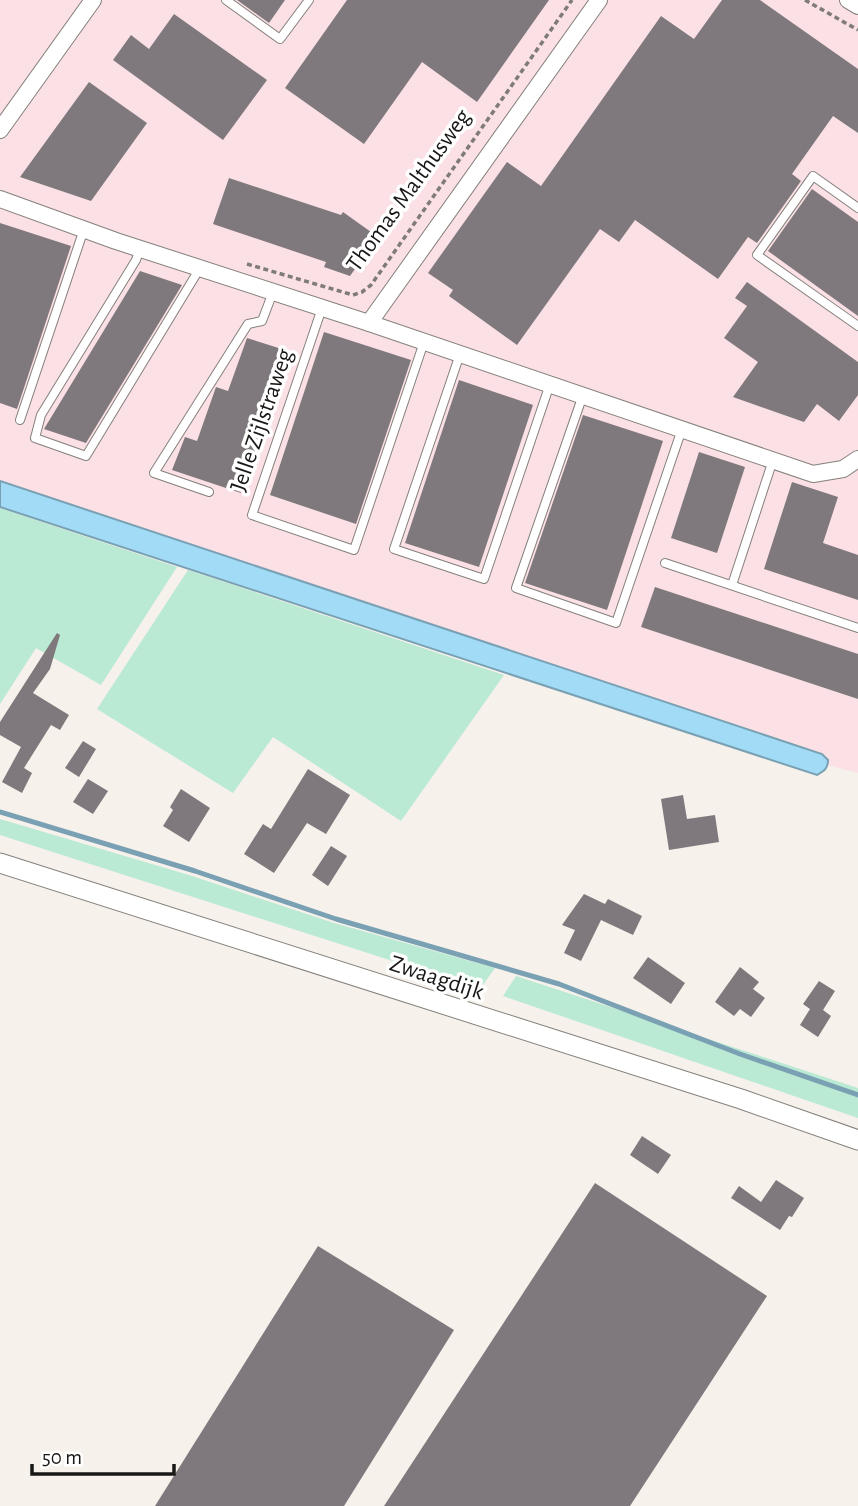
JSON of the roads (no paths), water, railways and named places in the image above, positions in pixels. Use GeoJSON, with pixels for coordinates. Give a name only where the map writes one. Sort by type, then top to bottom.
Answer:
{"type":"FeatureCollection","features":[{"type":"Feature","properties":{"kind":"street"},"geometry":{"type":"LineString","coordinates":[[0,130],[93,0]]}},
{"type":"Feature","properties":{"kind":"street","name":"Thomas Malthusweg"},"geometry":{"type":"LineString","coordinates":[[369,323],[599,0]]}},
{"type":"Feature","properties":{"kind":"street"},"geometry":{"type":"LineString","coordinates":[[848,0],[858,6]]}},
{"type":"Feature","properties":{"kind":"street"},"geometry":{"type":"LineString","coordinates":[[0,199],[813,474],[843,469],[858,459]]}},
{"type":"Feature","properties":{"kind":"street","name":"Zwaagdijk"},"geometry":{"type":"LineString","coordinates":[[0,863],[741,1100],[858,1140]]}},
{"type":"Feature","properties":{"kind":"lane"},"geometry":{"type":"LineString","coordinates":[[226,0],[281,39],[309,0]]}},
{"type":"Feature","properties":{"kind":"lane"},"geometry":{"type":"LineString","coordinates":[[858,208],[813,176],[757,255],[858,326]]}},
{"type":"Feature","properties":{"kind":"lane"},"geometry":{"type":"LineString","coordinates":[[20,420],[84,229]]}},
{"type":"Feature","properties":{"kind":"lane"},"geometry":{"type":"LineString","coordinates":[[140,248],[136,260],[41,415],[35,438],[86,456],[200,268]]}},
{"type":"Feature","properties":{"kind":"lane","name":"Jelle Zijlstraweg"},"geometry":{"type":"LineString","coordinates":[[209,492],[154,473],[248,324],[262,321],[273,292]]}},
{"type":"Feature","properties":{"kind":"lane","name":"Jelle Zijlstraweg"},"geometry":{"type":"LineString","coordinates":[[322,308],[253,516],[354,550],[424,342]]}},
{"type":"Feature","properties":{"kind":"lane"},"geometry":{"type":"LineString","coordinates":[[460,354],[394,548],[484,579],[550,384]]}},
{"type":"Feature","properties":{"kind":"lane"},"geometry":{"type":"LineString","coordinates":[[583,395],[516,588],[616,623],[682,429]]}},
{"type":"Feature","properties":{"kind":"lane"},"geometry":{"type":"LineString","coordinates":[[732,585],[773,460]]}},
{"type":"Feature","properties":{"kind":"lane"},"geometry":{"type":"LineString","coordinates":[[665,563],[858,628]]}},
{"type":"Feature","properties":{"kind":"water"},"geometry":{"type":"Polygon","coordinates":[[[0,481],[822,754],[828,760],[827,766],[817,775],[0,507],[0,481]]]}},
{"type":"Feature","properties":{"kind":"waterway"},"geometry":{"type":"LineString","coordinates":[[0,812],[195,871],[336,919],[559,984],[740,1054],[858,1095]]}}]}
